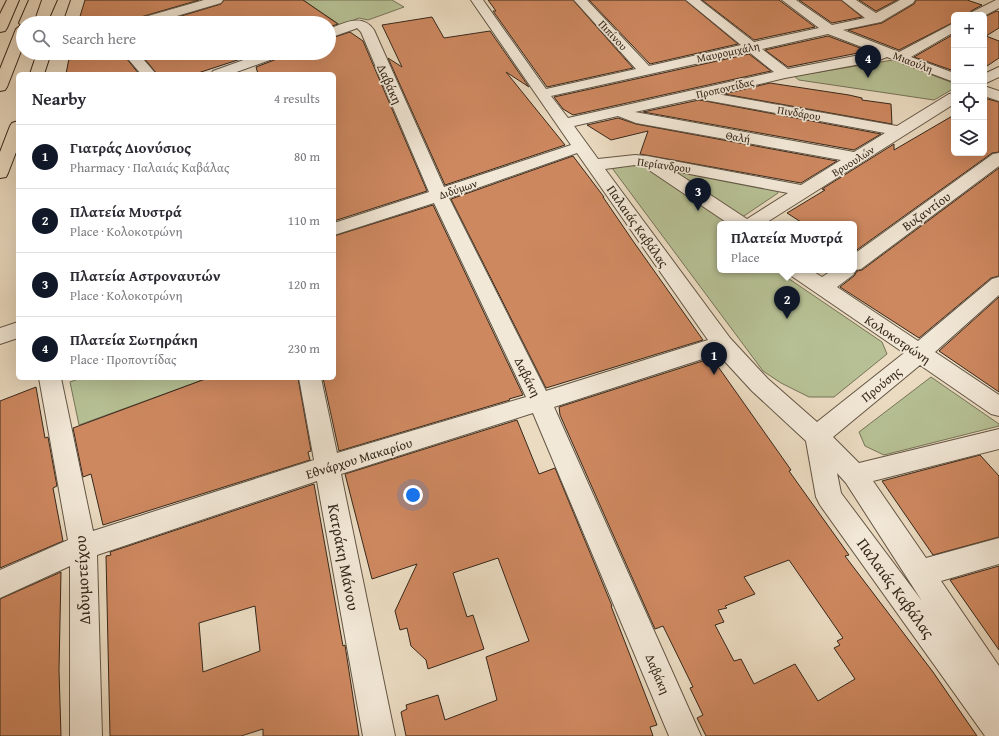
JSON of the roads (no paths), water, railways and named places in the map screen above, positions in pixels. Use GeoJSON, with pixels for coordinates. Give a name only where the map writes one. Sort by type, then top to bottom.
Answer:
{"type":"FeatureCollection","features":[{"type":"Feature","properties":{"kind":"main road"},"geometry":{"type":"LineString","coordinates":[[0,28],[13,0]]}},
{"type":"Feature","properties":{"kind":"main road"},"geometry":{"type":"LineString","coordinates":[[29,16],[35,0]]}},
{"type":"Feature","properties":{"kind":"main road"},"geometry":{"type":"LineString","coordinates":[[58,16],[64,0]]}},
{"type":"Feature","properties":{"kind":"main road"},"geometry":{"type":"LineString","coordinates":[[0,87],[16,44]]}},
{"type":"Feature","properties":{"kind":"main road"},"geometry":{"type":"LineString","coordinates":[[38,72],[42,60]]}},
{"type":"Feature","properties":{"kind":"main road"},"geometry":{"type":"LineString","coordinates":[[0,173],[14,148],[16,137]]}},
{"type":"Feature","properties":{"kind":"street"},"geometry":{"type":"LineString","coordinates":[[162,16],[216,0]]}},
{"type":"Feature","properties":{"kind":"street","name":"Παλαιάς Καβάλας"},"geometry":{"type":"LineString","coordinates":[[477,0],[542,94],[722,344],[760,386],[817,436],[855,475],[998,690]]}},
{"type":"Feature","properties":{"kind":"street","name":"Πιπίνου"},"geometry":{"type":"LineString","coordinates":[[580,0],[645,70]]}},
{"type":"Feature","properties":{"kind":"street"},"geometry":{"type":"LineString","coordinates":[[692,0],[785,74]]}},
{"type":"Feature","properties":{"kind":"street","name":"Μιαούλη"},"geometry":{"type":"LineString","coordinates":[[788,0],[830,30],[951,77]]}},
{"type":"Feature","properties":{"kind":"street"},"geometry":{"type":"LineString","coordinates":[[848,0],[876,19]]}},
{"type":"Feature","properties":{"kind":"street","name":"Μαυρομιχάλη"},"geometry":{"type":"LineString","coordinates":[[542,94],[876,19],[909,0]]}},
{"type":"Feature","properties":{"kind":"street"},"geometry":{"type":"LineString","coordinates":[[982,12],[999,3]]}},
{"type":"Feature","properties":{"kind":"street","name":"Δαβάκη"},"geometry":{"type":"LineString","coordinates":[[336,31],[352,25],[360,24],[367,30],[439,196],[540,402],[685,736]]}},
{"type":"Feature","properties":{"kind":"street"},"geometry":{"type":"LineString","coordinates":[[900,57],[951,30]]}},
{"type":"Feature","properties":{"kind":"street","name":"Προποντίδας"},"geometry":{"type":"LineString","coordinates":[[564,124],[785,74],[877,57],[886,52]]}},
{"type":"Feature","properties":{"kind":"street"},"geometry":{"type":"LineString","coordinates":[[136,60],[147,72]]}},
{"type":"Feature","properties":{"kind":"street"},"geometry":{"type":"LineString","coordinates":[[229,72],[246,69],[263,60]]}},
{"type":"Feature","properties":{"kind":"street"},"geometry":{"type":"LineString","coordinates":[[987,78],[999,71]]}},
{"type":"Feature","properties":{"kind":"street"},"geometry":{"type":"LineString","coordinates":[[987,91],[999,97]]}},
{"type":"Feature","properties":{"kind":"street","name":"Πινδάρου"},"geometry":{"type":"LineString","coordinates":[[698,94],[724,100],[901,131]]}},
{"type":"Feature","properties":{"kind":"street","name":"Βρυουλών"},"geometry":{"type":"LineString","coordinates":[[756,221],[951,99]]}},
{"type":"Feature","properties":{"kind":"street","name":"Θαλή"},"geometry":{"type":"LineString","coordinates":[[620,112],[636,118],[858,158]]}},
{"type":"Feature","properties":{"kind":"street","name":"Διδύμων"},"geometry":{"type":"LineString","coordinates":[[336,228],[439,196],[580,147]]}},
{"type":"Feature","properties":{"kind":"street","name":"Βυζαντίου"},"geometry":{"type":"LineString","coordinates":[[857,262],[999,158]]}},
{"type":"Feature","properties":{"kind":"street","name":"Περίανδρου"},"geometry":{"type":"LineString","coordinates":[[594,165],[635,160],[647,161],[804,191]]}},
{"type":"Feature","properties":{"kind":"street"},"geometry":{"type":"LineString","coordinates":[[647,161],[737,221]]}},
{"type":"Feature","properties":{"kind":"street","name":"Κολοκοτρώνη"},"geometry":{"type":"LineString","coordinates":[[802,273],[918,354],[999,407]]}},
{"type":"Feature","properties":{"kind":"street"},"geometry":{"type":"LineString","coordinates":[[823,287],[842,273]]}},
{"type":"Feature","properties":{"kind":"street","name":"Προύσης"},"geometry":{"type":"LineString","coordinates":[[817,436],[918,354],[999,284]]}},
{"type":"Feature","properties":{"kind":"street"},"geometry":{"type":"LineString","coordinates":[[0,336],[16,331]]}},
{"type":"Feature","properties":{"kind":"street","name":"Εθνάρχου Μακαρίου"},"geometry":{"type":"LineString","coordinates":[[0,584],[83,547],[327,467],[540,402],[722,344]]}},
{"type":"Feature","properties":{"kind":"street","name":"Διδυμοτείχου"},"geometry":{"type":"LineString","coordinates":[[50,380],[83,547],[86,736]]}},
{"type":"Feature","properties":{"kind":"street","name":"Κατράκη Μάνου"},"geometry":{"type":"LineString","coordinates":[[310,380],[379,736]]}},
{"type":"Feature","properties":{"kind":"street","name":"Παλαιάς Καβάλας"},"geometry":{"type":"LineString","coordinates":[[817,436],[830,497],[999,729]]}},
{"type":"Feature","properties":{"kind":"street"},"geometry":{"type":"LineString","coordinates":[[855,475],[999,438]]}},
{"type":"Feature","properties":{"kind":"street"},"geometry":{"type":"LineString","coordinates":[[921,573],[999,551]]}},
{"type":"Feature","properties":{"kind":"place","name":"Πλατεία Σωτηράκη"},"geometry":{"type":"Point","coordinates":[868,78]}},
{"type":"Feature","properties":{"kind":"place","name":"Πλατεία Αστροναυτών"},"geometry":{"type":"Point","coordinates":[698,211]}},
{"type":"Feature","properties":{"kind":"place","name":"Πλατεία Μυστρά"},"geometry":{"type":"Point","coordinates":[787,319]}},
{"type":"Feature","properties":{"kind":"place","name":"Γιατράς Διονύσιος"},"geometry":{"type":"Point","coordinates":[714,375]}}]}
